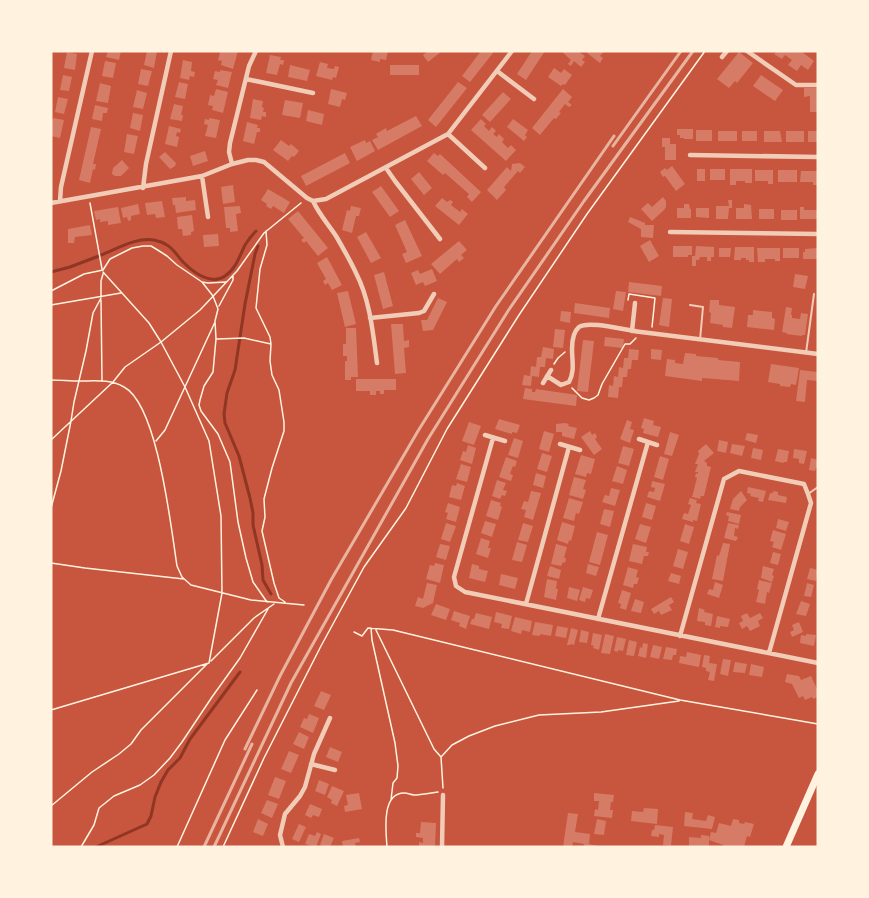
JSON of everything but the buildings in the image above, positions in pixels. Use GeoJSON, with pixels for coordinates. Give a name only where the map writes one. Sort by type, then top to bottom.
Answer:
{"type":"FeatureCollection","features":[{"type":"Feature","properties":{"kind":"main road"},"geometry":{"type":"LineString","coordinates":[[786,847],[818,774]]}},
{"type":"Feature","properties":{"kind":"street"},"geometry":{"type":"LineString","coordinates":[[60,201],[92,51]]}},
{"type":"Feature","properties":{"kind":"street"},"geometry":{"type":"LineString","coordinates":[[143,188],[146,164],[171,51]]}},
{"type":"Feature","properties":{"kind":"street"},"geometry":{"type":"LineString","coordinates":[[232,164],[230,143],[249,66],[256,51]]}},
{"type":"Feature","properties":{"kind":"street"},"geometry":{"type":"LineString","coordinates":[[313,201],[326,199],[448,134],[512,51]]}},
{"type":"Feature","properties":{"kind":"street"},"geometry":{"type":"LineString","coordinates":[[722,57],[727,51]]}},
{"type":"Feature","properties":{"kind":"street"},"geometry":{"type":"LineString","coordinates":[[747,51],[796,85],[818,85]]}},
{"type":"Feature","properties":{"kind":"street"},"geometry":{"type":"LineString","coordinates":[[497,71],[534,99]]}},
{"type":"Feature","properties":{"kind":"street"},"geometry":{"type":"LineString","coordinates":[[246,79],[313,93]]}},
{"type":"Feature","properties":{"kind":"street"},"geometry":{"type":"LineString","coordinates":[[448,134],[485,168]]}},
{"type":"Feature","properties":{"kind":"street"},"geometry":{"type":"LineString","coordinates":[[690,155],[818,157]]}},
{"type":"Feature","properties":{"kind":"street"},"geometry":{"type":"LineString","coordinates":[[51,203],[202,176],[248,160],[264,162],[313,201],[358,275],[370,318],[377,363]]}},
{"type":"Feature","properties":{"kind":"street"},"geometry":{"type":"LineString","coordinates":[[386,168],[440,239]]}},
{"type":"Feature","properties":{"kind":"street"},"geometry":{"type":"LineString","coordinates":[[202,176],[208,217]]}},
{"type":"Feature","properties":{"kind":"street"},"geometry":{"type":"LineString","coordinates":[[670,232],[818,234]]}},
{"type":"Feature","properties":{"kind":"street"},"geometry":{"type":"LineString","coordinates":[[370,318],[419,313],[424,310],[434,294]]}},
{"type":"Feature","properties":{"kind":"street"},"geometry":{"type":"LineString","coordinates":[[632,331],[635,303]]}},
{"type":"Feature","properties":{"kind":"street"},"geometry":{"type":"LineString","coordinates":[[547,376],[561,385],[569,382],[573,375],[572,341],[575,332],[585,325],[818,354]]}},
{"type":"Feature","properties":{"kind":"street"},"geometry":{"type":"LineString","coordinates":[[543,383],[551,370]]}},
{"type":"Feature","properties":{"kind":"street"},"geometry":{"type":"LineString","coordinates":[[485,435],[505,441]]}},
{"type":"Feature","properties":{"kind":"street"},"geometry":{"type":"LineString","coordinates":[[493,438],[453,577],[456,586],[465,592],[818,663]]}},
{"type":"Feature","properties":{"kind":"street"},"geometry":{"type":"LineString","coordinates":[[639,439],[657,445]]}},
{"type":"Feature","properties":{"kind":"street"},"geometry":{"type":"LineString","coordinates":[[598,619],[648,442]]}},
{"type":"Feature","properties":{"kind":"street"},"geometry":{"type":"LineString","coordinates":[[560,444],[580,450]]}},
{"type":"Feature","properties":{"kind":"street"},"geometry":{"type":"LineString","coordinates":[[526,604],[569,447]]}},
{"type":"Feature","properties":{"kind":"street"},"geometry":{"type":"LineString","coordinates":[[680,636],[724,478],[739,471],[804,484],[811,503],[769,653]]}},
{"type":"Feature","properties":{"kind":"street"},"geometry":{"type":"LineString","coordinates":[[283,847],[280,835],[285,814],[305,787],[314,754],[330,718]]}},
{"type":"Feature","properties":{"kind":"street"},"geometry":{"type":"LineString","coordinates":[[311,764],[335,770]]}},
{"type":"Feature","properties":{"kind":"street"},"geometry":{"type":"LineString","coordinates":[[442,847],[443,795]]}},
{"type":"Feature","properties":{"kind":"lane"},"geometry":{"type":"LineString","coordinates":[[806,353],[814,294]]}},
{"type":"Feature","properties":{"kind":"lane"},"geometry":{"type":"LineString","coordinates":[[690,305],[703,307],[700,340]]}},
{"type":"Feature","properties":{"kind":"lane"},"geometry":{"type":"LineString","coordinates":[[808,494],[818,488]]}},
{"type":"Feature","properties":{"kind":"path"},"geometry":{"type":"LineString","coordinates":[[223,847],[264,758],[321,646],[364,567],[406,508],[447,429],[519,315],[587,214],[705,51]]}},
{"type":"Feature","properties":{"kind":"path"},"geometry":{"type":"LineString","coordinates":[[88,196],[103,271],[149,323],[161,342],[185,387],[209,441],[221,516],[222,593],[209,663]]}},
{"type":"Feature","properties":{"kind":"path"},"geometry":{"type":"LineString","coordinates":[[51,440],[113,382],[125,367],[161,342],[200,310],[233,275],[266,231],[307,198]]}},
{"type":"Feature","properties":{"kind":"path"},"geometry":{"type":"LineString","coordinates":[[266,231],[267,245],[260,269],[256,308],[270,337],[272,375],[279,390],[284,431],[264,499],[265,517],[262,531],[274,583],[279,598],[285,603]]}},
{"type":"Feature","properties":{"kind":"path"},"geometry":{"type":"LineString","coordinates":[[102,381],[101,281],[103,271],[110,259],[132,248],[151,246],[202,282],[213,296],[218,309]]}},
{"type":"Feature","properties":{"kind":"path"},"geometry":{"type":"LineString","coordinates":[[51,291],[78,277],[103,271]]}},
{"type":"Feature","properties":{"kind":"path"},"geometry":{"type":"LineString","coordinates":[[155,443],[165,430],[185,387],[215,321],[218,309],[233,280],[233,275]]}},
{"type":"Feature","properties":{"kind":"path"},"geometry":{"type":"LineString","coordinates":[[202,282],[227,282]]}},
{"type":"Feature","properties":{"kind":"path"},"geometry":{"type":"LineString","coordinates":[[51,305],[122,293]]}},
{"type":"Feature","properties":{"kind":"path"},"geometry":{"type":"LineString","coordinates":[[635,303],[628,302],[629,294],[655,298],[651,333]]}},
{"type":"Feature","properties":{"kind":"path"},"geometry":{"type":"LineString","coordinates":[[51,508],[93,313],[101,298]]}},
{"type":"Feature","properties":{"kind":"path"},"geometry":{"type":"LineString","coordinates":[[215,321],[213,372],[204,386],[199,405],[218,434],[230,462],[238,522],[246,558],[253,582],[267,602]]}},
{"type":"Feature","properties":{"kind":"path"},"geometry":{"type":"LineString","coordinates":[[567,383],[582,398],[594,399],[625,344],[630,344],[641,332]]}},
{"type":"Feature","properties":{"kind":"path"},"geometry":{"type":"LineString","coordinates":[[216,339],[244,338],[271,344]]}},
{"type":"Feature","properties":{"kind":"path"},"geometry":{"type":"LineString","coordinates":[[551,370],[558,358],[565,352],[572,351]]}},
{"type":"Feature","properties":{"kind":"path"},"geometry":{"type":"LineString","coordinates":[[51,380],[113,382],[125,387],[135,395],[159,456],[177,566],[184,579],[191,585],[222,593],[267,602],[304,605]]}},
{"type":"Feature","properties":{"kind":"path"},"geometry":{"type":"LineString","coordinates":[[51,563],[184,579]]}},
{"type":"Feature","properties":{"kind":"path"},"geometry":{"type":"LineString","coordinates":[[51,806],[131,744],[148,722],[254,618],[274,603]]}},
{"type":"Feature","properties":{"kind":"path"},"geometry":{"type":"LineString","coordinates":[[81,847],[94,825],[99,808],[114,796],[140,785],[154,775],[183,742],[240,658],[268,609]]}},
{"type":"Feature","properties":{"kind":"path"},"geometry":{"type":"LineString","coordinates":[[354,632],[362,636],[368,628],[393,630],[680,700],[818,724]]}},
{"type":"Feature","properties":{"kind":"path"},"geometry":{"type":"LineString","coordinates":[[371,628],[398,766],[397,778],[393,783],[388,807],[387,847]]}},
{"type":"Feature","properties":{"kind":"path"},"geometry":{"type":"LineString","coordinates":[[376,628],[434,749],[441,757],[443,791],[417,795],[401,793],[391,800]]}},
{"type":"Feature","properties":{"kind":"path"},"geometry":{"type":"LineString","coordinates":[[51,710],[209,663]]}},
{"type":"Feature","properties":{"kind":"path"},"geometry":{"type":"LineString","coordinates":[[177,847],[225,740],[257,690]]}},
{"type":"Feature","properties":{"kind":"path"},"geometry":{"type":"LineString","coordinates":[[441,757],[452,746],[469,736],[495,726],[538,715],[601,712],[680,700]]}},
{"type":"Feature","properties":{"kind":"waterway"},"geometry":{"type":"LineString","coordinates":[[101,255],[140,240],[154,240],[169,247],[192,270],[202,276],[208,279],[220,279],[232,270],[245,245],[256,231]]}},
{"type":"Feature","properties":{"kind":"waterway"},"geometry":{"type":"LineString","coordinates":[[258,246],[245,304],[235,370],[227,393],[224,414],[225,423],[239,456],[250,498],[263,580],[271,594]]}},
{"type":"Feature","properties":{"kind":"waterway"},"geometry":{"type":"LineString","coordinates":[[51,272],[99,256]]}},
{"type":"Feature","properties":{"kind":"waterway"},"geometry":{"type":"LineString","coordinates":[[96,847],[147,824],[155,797],[168,770],[180,758],[190,739],[240,672]]}},
{"type":"Feature","properties":{"kind":"railway"},"geometry":{"type":"LineString","coordinates":[[613,146],[681,51]]}},
{"type":"Feature","properties":{"kind":"railway"},"geometry":{"type":"LineString","coordinates":[[214,847],[291,683],[428,439],[508,311],[584,201],[693,51]]}},
{"type":"Feature","properties":{"kind":"railway"},"geometry":{"type":"LineString","coordinates":[[245,749],[280,676],[331,580],[418,431],[496,306],[614,136]]}},
{"type":"Feature","properties":{"kind":"railway"},"geometry":{"type":"LineString","coordinates":[[204,847],[252,744]]}}]}
